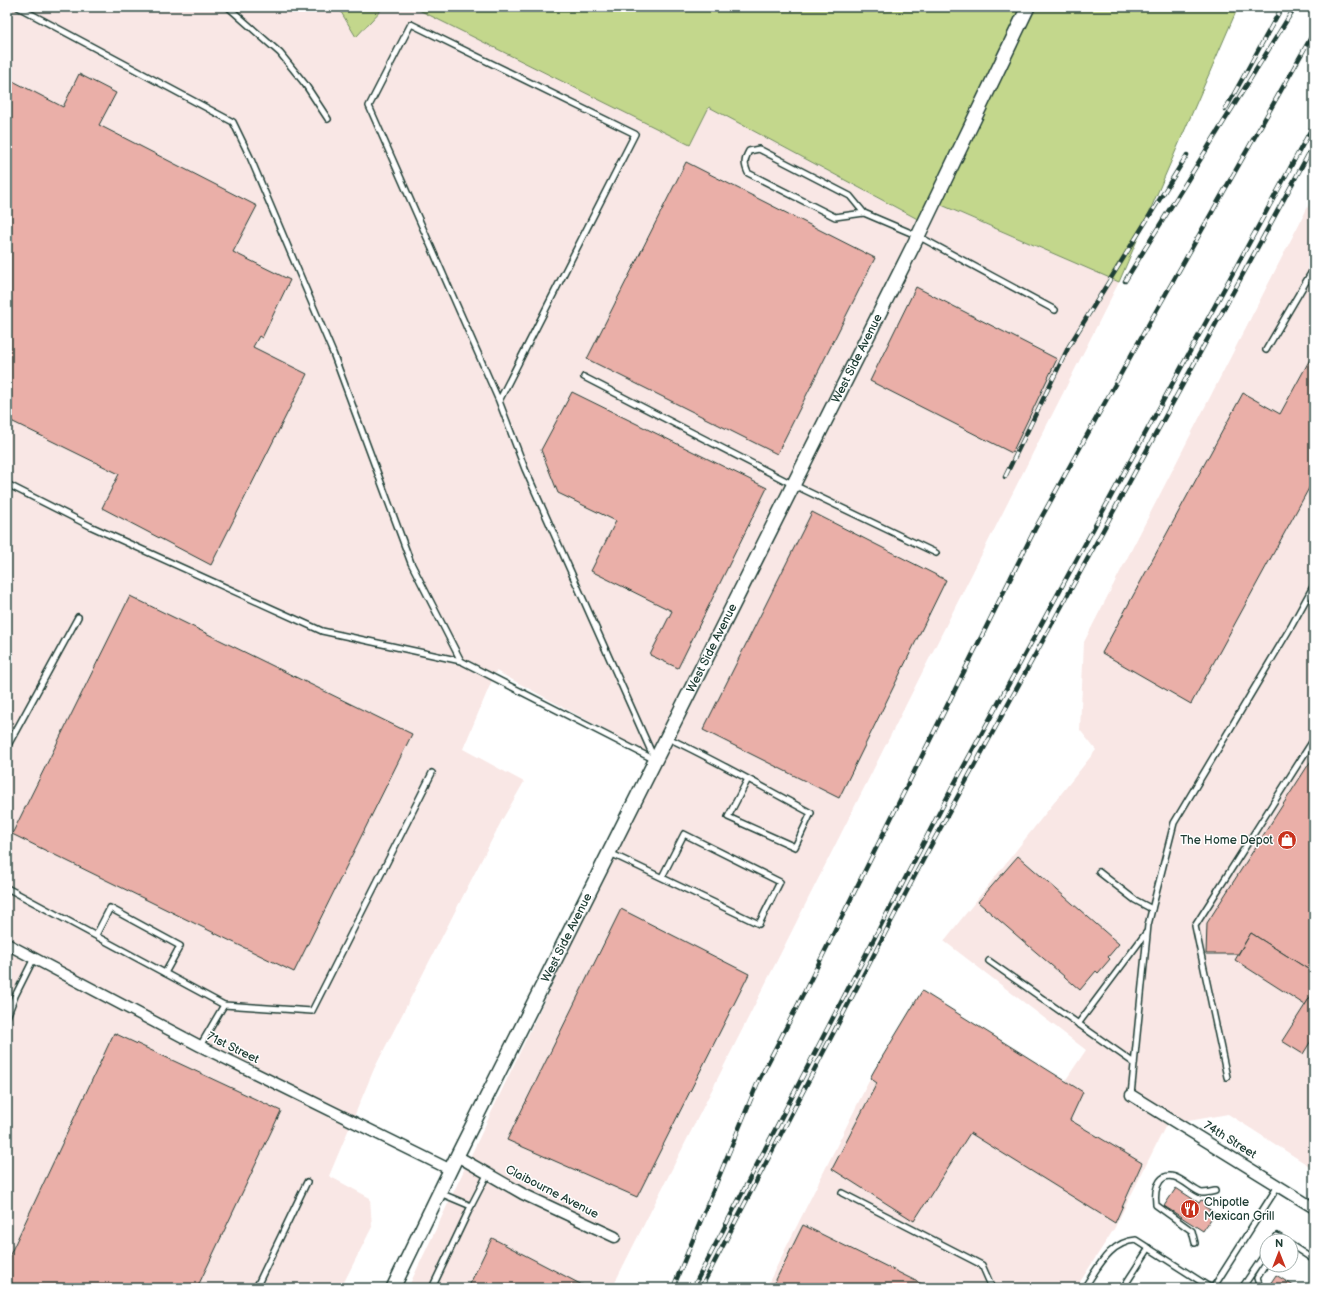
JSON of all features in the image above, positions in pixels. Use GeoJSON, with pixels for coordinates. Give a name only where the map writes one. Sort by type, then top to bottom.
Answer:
{"type":"FeatureCollection","features":[{"type":"Feature","properties":{"kind":"street","name":"West Side Avenue"},"geometry":{"type":"LineString","coordinates":[[393,1288],[457,1156],[918,236],[1028,7]]}},
{"type":"Feature","properties":{"kind":"street","name":"71st Street"},"geometry":{"type":"LineString","coordinates":[[7,944],[200,1046],[451,1170]]}},
{"type":"Feature","properties":{"kind":"street","name":"74th Street"},"geometry":{"type":"LineString","coordinates":[[1131,1095],[1314,1208]]}},
{"type":"Feature","properties":{"kind":"street","name":"Claibourne Avenue"},"geometry":{"type":"LineString","coordinates":[[457,1156],[523,1194],[614,1237]]}},
{"type":"Feature","properties":{"kind":"lane"},"geometry":{"type":"LineString","coordinates":[[18,7],[233,122],[250,157],[333,353],[411,563],[461,661]]}},
{"type":"Feature","properties":{"kind":"lane"},"geometry":{"type":"LineString","coordinates":[[228,7],[280,53],[328,119]]}},
{"type":"Feature","properties":{"kind":"lane"},"geometry":{"type":"LineString","coordinates":[[499,401],[635,134],[411,24],[369,106],[499,401],[525,469],[656,760]]}},
{"type":"Feature","properties":{"kind":"lane"},"geometry":{"type":"LineString","coordinates":[[864,213],[835,217],[748,173],[744,160],[749,151],[759,149],[850,196],[864,213],[918,236],[1055,310]]}},
{"type":"Feature","properties":{"kind":"lane"},"geometry":{"type":"LineString","coordinates":[[1266,350],[1314,268]]}},
{"type":"Feature","properties":{"kind":"lane"},"geometry":{"type":"LineString","coordinates":[[584,377],[794,485],[936,553]]}},
{"type":"Feature","properties":{"kind":"lane"},"geometry":{"type":"LineString","coordinates":[[7,484],[90,526],[322,631],[461,661],[656,760]]}},
{"type":"Feature","properties":{"kind":"lane"},"geometry":{"type":"LineString","coordinates":[[1131,1095],[1147,933],[1174,823],[1292,626],[1314,585]]}},
{"type":"Feature","properties":{"kind":"lane"},"geometry":{"type":"LineString","coordinates":[[7,747],[78,617]]}},
{"type":"Feature","properties":{"kind":"lane"},"geometry":{"type":"LineString","coordinates":[[667,737],[748,779],[811,813],[795,847],[728,817],[748,779]]}},
{"type":"Feature","properties":{"kind":"lane"},"geometry":{"type":"LineString","coordinates":[[1227,1077],[1195,926],[1314,739]]}},
{"type":"Feature","properties":{"kind":"lane"},"geometry":{"type":"LineString","coordinates":[[7,888],[96,934],[224,1005],[312,1011],[432,773]]}},
{"type":"Feature","properties":{"kind":"lane"},"geometry":{"type":"LineString","coordinates":[[609,852],[759,924],[780,882],[684,834],[662,877]]}},
{"type":"Feature","properties":{"kind":"lane"},"geometry":{"type":"LineString","coordinates":[[1099,872],[1135,900],[1152,909]]}},
{"type":"Feature","properties":{"kind":"lane"},"geometry":{"type":"LineString","coordinates":[[96,934],[110,908],[180,946],[165,973]]}},
{"type":"Feature","properties":{"kind":"lane"},"geometry":{"type":"LineString","coordinates":[[1078,1024],[1147,933]]}},
{"type":"Feature","properties":{"kind":"lane"},"geometry":{"type":"LineString","coordinates":[[7,1017],[15,996],[34,958]]}},
{"type":"Feature","properties":{"kind":"lane"},"geometry":{"type":"LineString","coordinates":[[989,961],[1134,1064]]}},
{"type":"Feature","properties":{"kind":"lane"},"geometry":{"type":"LineString","coordinates":[[200,1046],[224,1005]]}},
{"type":"Feature","properties":{"kind":"lane"},"geometry":{"type":"LineString","coordinates":[[432,1288],[488,1173]]}},
{"type":"Feature","properties":{"kind":"lane"},"geometry":{"type":"LineString","coordinates":[[1195,1243],[1192,1231],[1156,1205],[1156,1189],[1164,1178],[1170,1176],[1179,1178],[1202,1193],[1215,1191]]}},
{"type":"Feature","properties":{"kind":"lane"},"geometry":{"type":"LineString","coordinates":[[256,1288],[307,1182]]}},
{"type":"Feature","properties":{"kind":"lane"},"geometry":{"type":"LineString","coordinates":[[1084,1288],[1110,1250],[1118,1244],[1136,1240],[1212,1288],[1278,1186]]}},
{"type":"Feature","properties":{"kind":"lane"},"geometry":{"type":"LineString","coordinates":[[440,1193],[471,1206]]}},
{"type":"Feature","properties":{"kind":"lane"},"geometry":{"type":"LineString","coordinates":[[842,1193],[982,1265],[992,1288]]}},
{"type":"Feature","properties":{"kind":"lane"},"geometry":{"type":"LineString","coordinates":[[1124,1288],[1149,1248]]}},
{"type":"Feature","properties":{"kind":"lane"},"geometry":{"type":"LineString","coordinates":[[1299,1250],[1314,1260]]}},
{"type":"Feature","properties":{"kind":"lane"},"geometry":{"type":"LineString","coordinates":[[1242,1288],[1259,1263]]}},
{"type":"Feature","properties":{"kind":"lane"},"geometry":{"type":"LineString","coordinates":[[1260,1273],[1257,1278],[1260,1288]]}},
{"type":"Feature","properties":{"kind":"shaded area"},"geometry":{"type":"Polygon","coordinates":[[[7,7],[338,7],[356,37],[384,7],[413,7],[690,144],[709,107],[924,223],[936,203],[1119,282],[612,1288],[408,1288],[659,759],[496,671],[463,749],[524,782],[502,820],[374,1069],[329,1176],[370,1198],[372,1227],[341,1288],[7,1288],[7,7]]]}},
{"type":"Feature","properties":{"kind":"shaded area"},"geometry":{"type":"Polygon","coordinates":[[[1314,195],[1314,1169],[1228,1114],[1166,1125],[1114,1229],[1076,1288],[766,1288],[875,1069],[922,991],[1065,1081],[1086,1050],[944,941],[1096,750],[1080,730],[1084,642],[1314,195]]]}},
{"type":"Feature","properties":{"kind":"green space"},"geometry":{"type":"Polygon","coordinates":[[[338,7],[384,7],[356,37],[338,7]]]}},
{"type":"Feature","properties":{"kind":"green space"},"geometry":{"type":"Polygon","coordinates":[[[413,7],[1238,7],[1119,282],[937,203],[925,223],[709,107],[690,145],[413,7]]]}},
{"type":"Feature","properties":{"kind":"building"},"geometry":{"type":"Polygon","coordinates":[[[79,74],[116,93],[99,125],[257,206],[233,252],[290,280],[262,338],[259,336],[253,347],[307,374],[211,565],[102,508],[119,474],[7,419],[7,78],[63,107],[79,74]]]}},
{"type":"Feature","properties":{"kind":"building"},"geometry":{"type":"Polygon","coordinates":[[[686,162],[875,258],[777,454],[587,359],[686,162]]]}},
{"type":"Feature","properties":{"kind":"building"},"geometry":{"type":"Polygon","coordinates":[[[916,287],[1057,359],[1012,453],[870,381],[916,287]]]}},
{"type":"Feature","properties":{"kind":"building"},"geometry":{"type":"Polygon","coordinates":[[[1314,352],[1314,479],[1191,704],[1102,653],[1243,393],[1280,414],[1314,352]]]}},
{"type":"Feature","properties":{"kind":"building"},"geometry":{"type":"Polygon","coordinates":[[[572,392],[767,488],[678,668],[650,655],[672,611],[591,571],[616,521],[558,493],[541,450],[572,392]]]}},
{"type":"Feature","properties":{"kind":"building"},"geometry":{"type":"Polygon","coordinates":[[[812,512],[946,580],[839,798],[703,730],[812,512]]]}},
{"type":"Feature","properties":{"kind":"building"},"geometry":{"type":"Polygon","coordinates":[[[130,596],[412,734],[294,972],[12,834],[130,596]]]}},
{"type":"Feature","properties":{"kind":"building","name":"The Home Depot"},"geometry":{"type":"Polygon","coordinates":[[[1314,756],[1314,973],[1251,933],[1238,954],[1206,954],[1207,923],[1314,756]]]}},
{"type":"Feature","properties":{"kind":"building"},"geometry":{"type":"Polygon","coordinates":[[[1018,856],[1119,944],[1108,957],[1110,959],[1098,973],[1096,971],[1080,990],[978,902],[1018,856]]]}},
{"type":"Feature","properties":{"kind":"building"},"geometry":{"type":"Polygon","coordinates":[[[621,909],[749,974],[637,1197],[507,1140],[621,909]]]}},
{"type":"Feature","properties":{"kind":"building"},"geometry":{"type":"Polygon","coordinates":[[[1251,933],[1314,973],[1314,991],[1305,1005],[1235,960],[1251,933]]]}},
{"type":"Feature","properties":{"kind":"building"},"geometry":{"type":"Polygon","coordinates":[[[922,991],[1083,1092],[1070,1120],[1142,1163],[1115,1223],[970,1133],[914,1221],[832,1169],[877,1083],[870,1078],[922,991]]]}},
{"type":"Feature","properties":{"kind":"building"},"geometry":{"type":"Polygon","coordinates":[[[1314,991],[1314,1036],[1303,1054],[1282,1041],[1314,991]]]}},
{"type":"Feature","properties":{"kind":"building"},"geometry":{"type":"Polygon","coordinates":[[[114,1033],[281,1111],[197,1288],[7,1288],[7,1261],[114,1033]]]}},
{"type":"Feature","properties":{"kind":"building","name":"Chipotle Mexican Grill"},"geometry":{"type":"Polygon","coordinates":[[[1176,1188],[1199,1203],[1201,1200],[1206,1203],[1204,1206],[1215,1213],[1203,1231],[1164,1206],[1176,1188]]]}},
{"type":"Feature","properties":{"kind":"building"},"geometry":{"type":"Polygon","coordinates":[[[803,1225],[930,1288],[772,1288],[803,1225]]]}},
{"type":"Feature","properties":{"kind":"building"},"geometry":{"type":"Polygon","coordinates":[[[492,1238],[588,1288],[468,1288],[492,1238]]]}},
{"type":"Feature","properties":{"kind":"building"},"geometry":{"type":"Polygon","coordinates":[[[1276,1275],[1297,1288],[1268,1287],[1276,1275]]]}},
{"type":"Feature","properties":{"kind":"railway"},"geometry":{"type":"LineString","coordinates":[[1225,110],[1282,7]]}},
{"type":"Feature","properties":{"kind":"railway"},"geometry":{"type":"LineString","coordinates":[[1125,281],[1295,7]]}},
{"type":"Feature","properties":{"kind":"railway"},"geometry":{"type":"LineString","coordinates":[[673,1288],[758,1082],[804,993],[1035,529],[1134,350],[1314,32]]}},
{"type":"Feature","properties":{"kind":"railway"},"geometry":{"type":"LineString","coordinates":[[693,1288],[952,788],[1314,124]]}},
{"type":"Feature","properties":{"kind":"railway"},"geometry":{"type":"LineString","coordinates":[[701,1288],[923,860],[1314,144]]}},
{"type":"Feature","properties":{"kind":"railway"},"geometry":{"type":"LineString","coordinates":[[1005,477],[1069,346],[1187,155]]}},
{"type":"Feature","properties":{"kind":"place","name":"The Home Depot"},"geometry":{"type":"Point","coordinates":[1287,840]}},
{"type":"Feature","properties":{"kind":"place","name":"Chipotle Mexican Grill"},"geometry":{"type":"Point","coordinates":[1190,1209]}}]}
